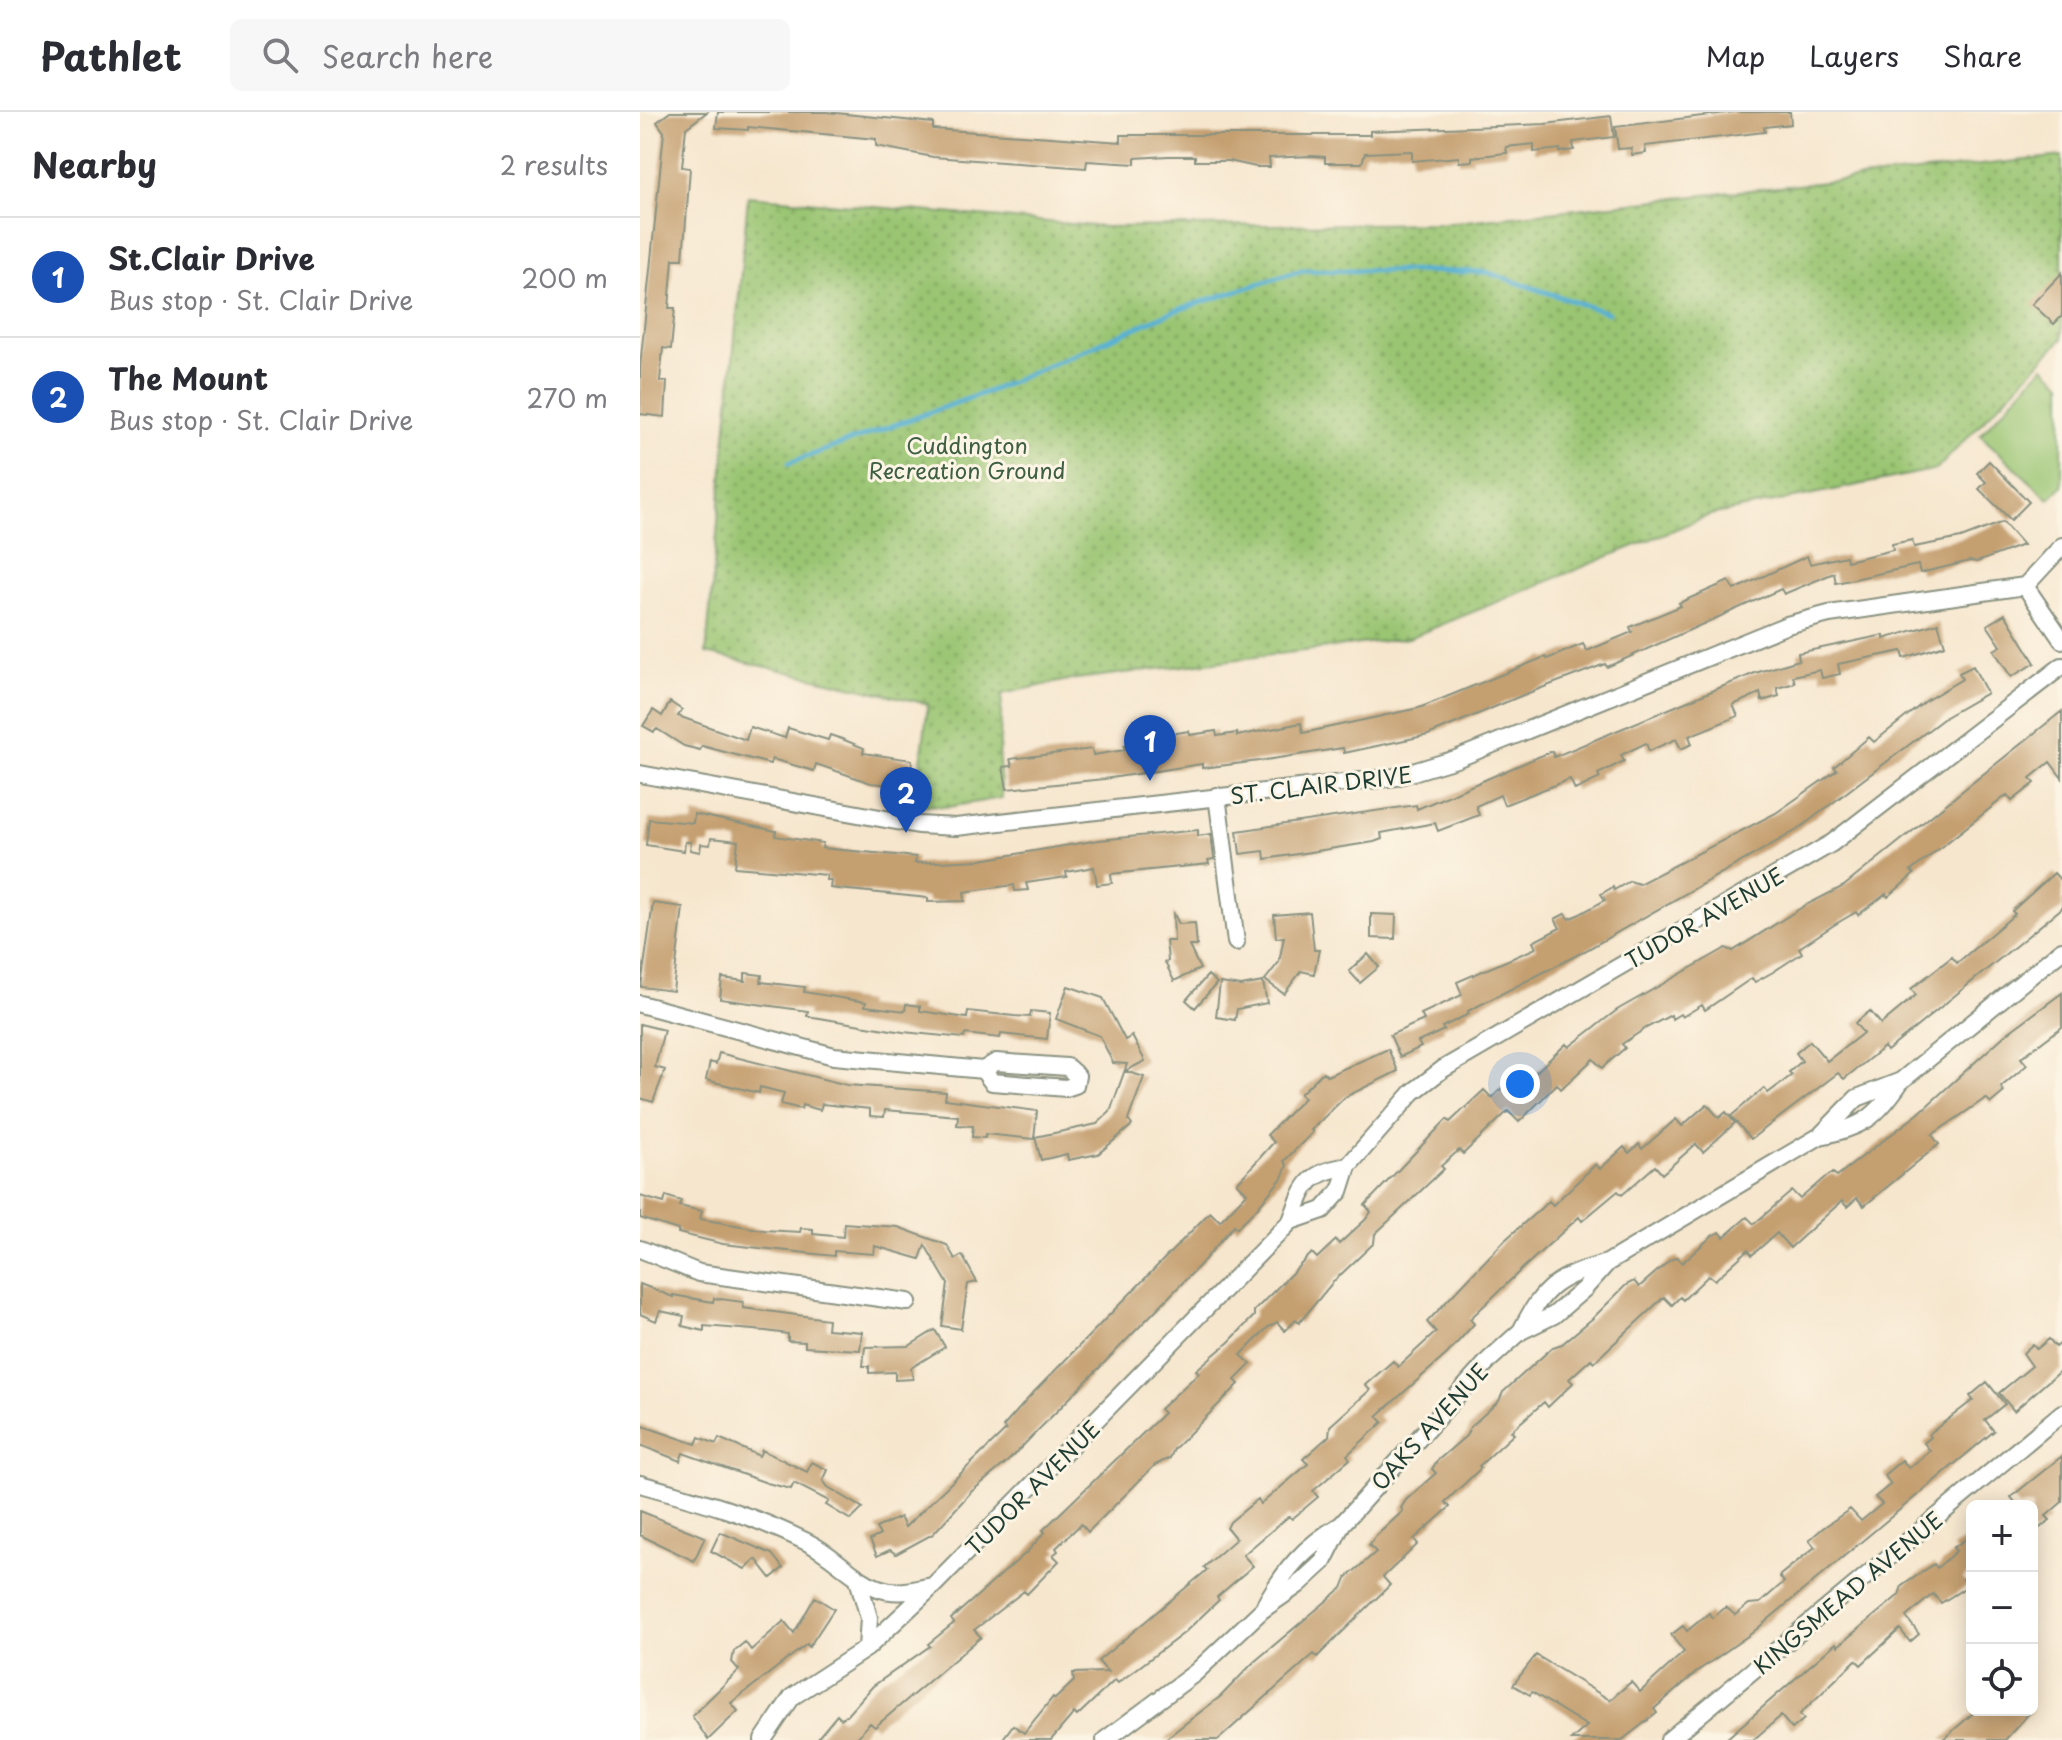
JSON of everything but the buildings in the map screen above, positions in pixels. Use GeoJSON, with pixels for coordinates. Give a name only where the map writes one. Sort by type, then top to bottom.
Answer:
{"type":"FeatureCollection","features":[{"type":"Feature","properties":{"kind":"street"},"geometry":{"type":"LineString","coordinates":[[2062,546],[2025,586],[2062,640]]}},
{"type":"Feature","properties":{"kind":"street","name":"ST. CLAIR DRIVE"},"geometry":{"type":"LineString","coordinates":[[640,774],[918,825],[956,827],[1396,777],[1427,770],[1787,625],[1829,614],[2025,586]]}},
{"type":"Feature","properties":{"kind":"street","name":"TUDOR AVENUE"},"geometry":{"type":"LineString","coordinates":[[1291,1221],[1323,1210],[1340,1191],[1348,1166],[1413,1092],[1443,1069],[1832,843],[2062,666]]}},
{"type":"Feature","properties":{"kind":"street"},"geometry":{"type":"LineString","coordinates":[[1217,796],[1236,942]]}},
{"type":"Feature","properties":{"kind":"street","name":"OAKS AVENUE"},"geometry":{"type":"LineString","coordinates":[[1820,1136],[1853,1129],[1869,1120],[1901,1081],[2062,950]]}},
{"type":"Feature","properties":{"kind":"street"},"geometry":{"type":"LineString","coordinates":[[640,1004],[834,1056],[983,1070],[996,1062],[1067,1067],[1077,1076],[1075,1085],[1066,1088],[992,1082],[983,1070]]}},
{"type":"Feature","properties":{"kind":"street","name":"OAKS AVENUE"},"geometry":{"type":"LineString","coordinates":[[1105,1740],[1195,1673],[1262,1610],[1284,1571],[1311,1543],[1342,1524],[1489,1360],[1521,1331],[1538,1297],[1571,1273],[1607,1263],[1820,1136],[1857,1098],[1901,1081]]}},
{"type":"Feature","properties":{"kind":"street","name":"TUDOR AVENUE"},"geometry":{"type":"LineString","coordinates":[[763,1740],[792,1697],[867,1648],[934,1585],[1291,1221],[1303,1190],[1322,1171],[1348,1166]]}},
{"type":"Feature","properties":{"kind":"street"},"geometry":{"type":"LineString","coordinates":[[640,1249],[699,1273],[908,1302]]}},
{"type":"Feature","properties":{"kind":"street","name":"KINGSMEAD AVENUE"},"geometry":{"type":"LineString","coordinates":[[1669,1740],[2062,1413]]}},
{"type":"Feature","properties":{"kind":"street"},"geometry":{"type":"LineString","coordinates":[[640,1484],[733,1510],[771,1525],[831,1554],[858,1579],[896,1593],[934,1585]]}},
{"type":"Feature","properties":{"kind":"street"},"geometry":{"type":"LineString","coordinates":[[858,1579],[869,1618],[867,1648]]}},
{"type":"Feature","properties":{"kind":"green space","name":"Cuddington Recreation Ground"},"geometry":{"type":"Polygon","coordinates":[[[2062,156],[2062,339],[1937,469],[1710,515],[1409,638],[1068,680],[1002,694],[999,762],[1002,798],[948,807],[916,804],[928,704],[706,653],[748,196],[1105,227],[1448,223],[2062,156]]]}},
{"type":"Feature","properties":{"kind":"green space"},"geometry":{"type":"Polygon","coordinates":[[[2044,366],[2062,383],[2062,486],[2049,499],[1980,435],[2044,366]]]}},
{"type":"Feature","properties":{"kind":"waterway"},"geometry":{"type":"LineString","coordinates":[[789,463],[992,390],[1174,311],[1302,270],[1486,272],[1608,313]]}},
{"type":"Feature","properties":{"kind":"place","name":"St.Clair Drive"},"geometry":{"type":"Point","coordinates":[1150,781]}},
{"type":"Feature","properties":{"kind":"place","name":"The Mount"},"geometry":{"type":"Point","coordinates":[906,833]}}]}
